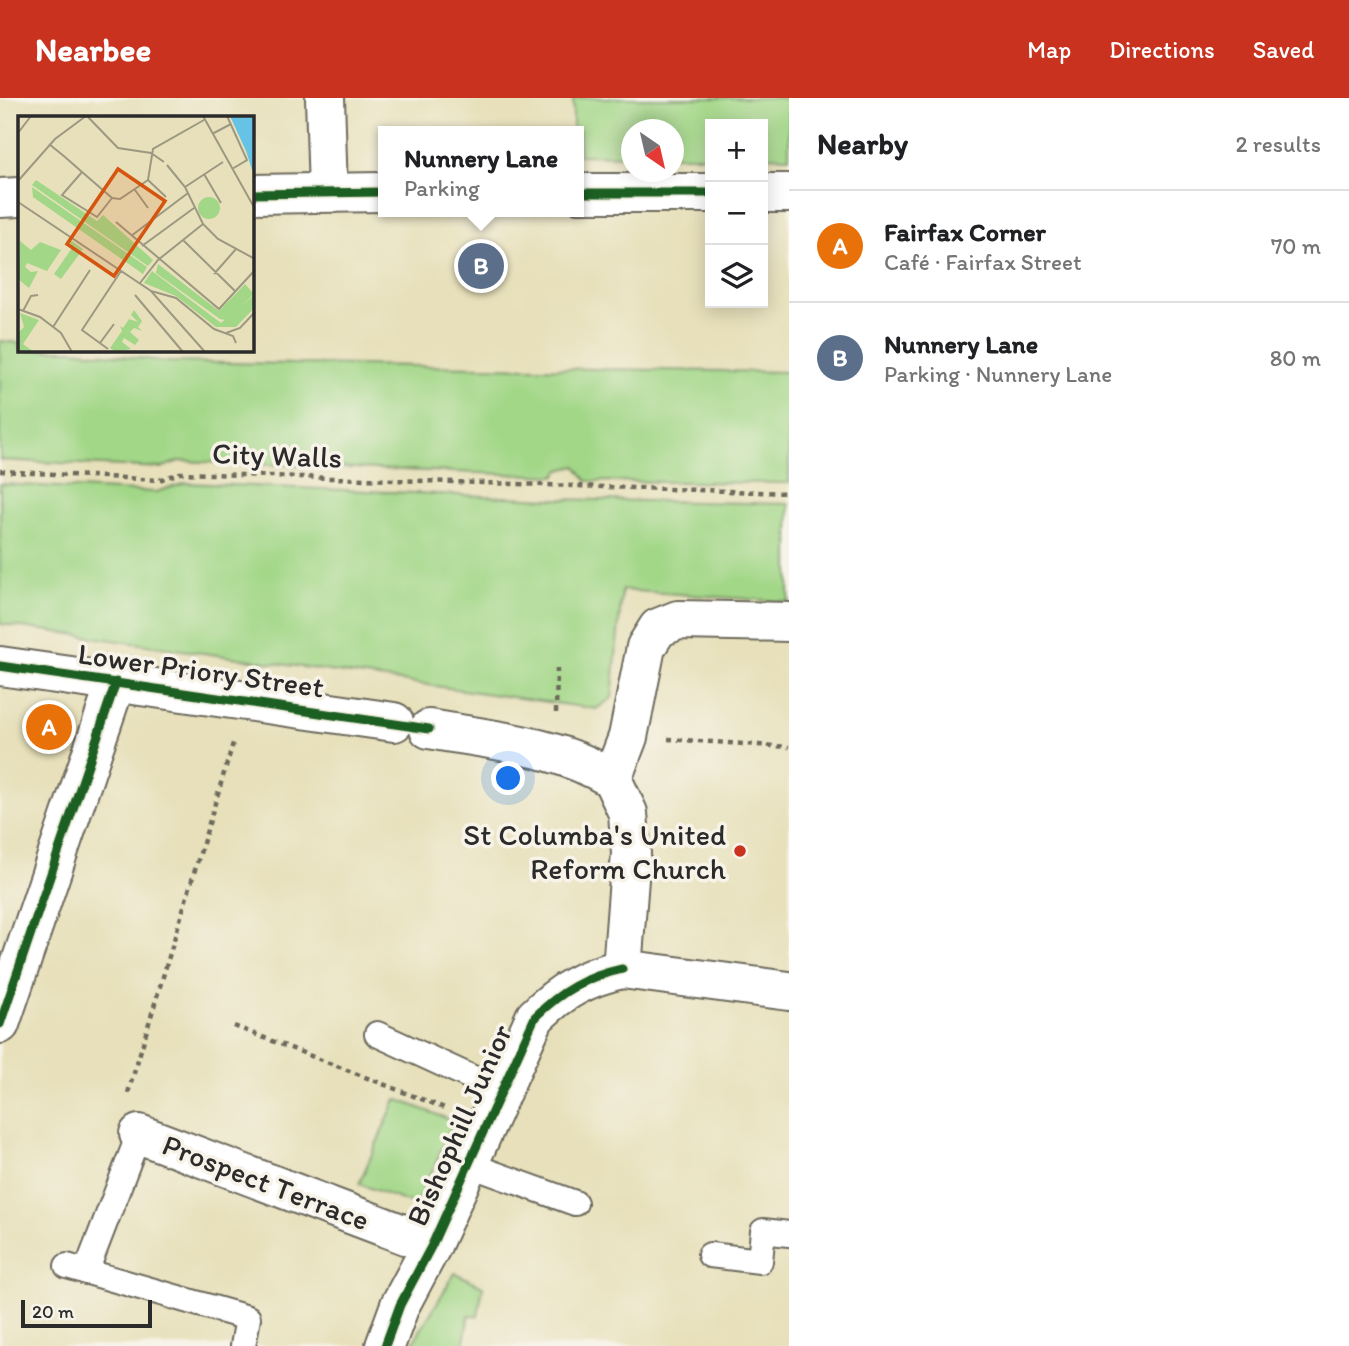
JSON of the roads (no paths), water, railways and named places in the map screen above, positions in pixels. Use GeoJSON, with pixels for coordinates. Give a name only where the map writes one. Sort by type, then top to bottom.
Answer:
{"type":"FeatureCollection","features":[{"type":"Feature","properties":{"kind":"street"},"geometry":{"type":"LineString","coordinates":[[326,98],[328,192]]}},
{"type":"Feature","properties":{"kind":"street"},"geometry":{"type":"LineString","coordinates":[[254,194],[378,192]]}},
{"type":"Feature","properties":{"kind":"street"},"geometry":{"type":"LineString","coordinates":[[584,193],[705,193]]}},
{"type":"Feature","properties":{"kind":"street"},"geometry":{"type":"LineString","coordinates":[[768,193],[789,193]]}},
{"type":"Feature","properties":{"kind":"street"},"geometry":{"type":"LineString","coordinates":[[0,198],[18,197]]}},
{"type":"Feature","properties":{"kind":"street"},"geometry":{"type":"LineString","coordinates":[[789,622],[678,620],[657,628],[646,647],[628,737],[612,779],[628,813],[631,853],[622,968],[789,990]]}},
{"type":"Feature","properties":{"kind":"street","name":"Lower Priory Street"},"geometry":{"type":"LineString","coordinates":[[0,666],[411,726],[555,752],[587,763],[612,779]]}},
{"type":"Feature","properties":{"kind":"street"},"geometry":{"type":"LineString","coordinates":[[0,1024],[116,682]]}},
{"type":"Feature","properties":{"kind":"street","name":"Bishophill Junior"},"geometry":{"type":"LineString","coordinates":[[385,1346],[400,1305],[470,1165],[535,1017],[558,994],[592,976],[622,968]]}},
{"type":"Feature","properties":{"kind":"street","name":"Prospect Terrace"},"geometry":{"type":"LineString","coordinates":[[139,1134],[432,1245]]}},
{"type":"Feature","properties":{"kind":"lane"},"geometry":{"type":"LineString","coordinates":[[377,1034],[494,1107]]}},
{"type":"Feature","properties":{"kind":"lane"},"geometry":{"type":"LineString","coordinates":[[139,1134],[76,1269],[248,1318],[243,1346]]}},
{"type":"Feature","properties":{"kind":"lane"},"geometry":{"type":"LineString","coordinates":[[470,1165],[575,1203]]}},
{"type":"Feature","properties":{"kind":"lane"},"geometry":{"type":"LineString","coordinates":[[710,1255],[760,1261],[763,1231],[789,1234]]}},
{"type":"Feature","properties":{"kind":"place","name":"Nunnery Lane"},"geometry":{"type":"Point","coordinates":[481,266]}},
{"type":"Feature","properties":{"kind":"place","name":"Fairfax Corner"},"geometry":{"type":"Point","coordinates":[49,727]}},
{"type":"Feature","properties":{"kind":"place","name":"St Columba's United Reform Church"},"geometry":{"type":"Point","coordinates":[740,851]}}]}
